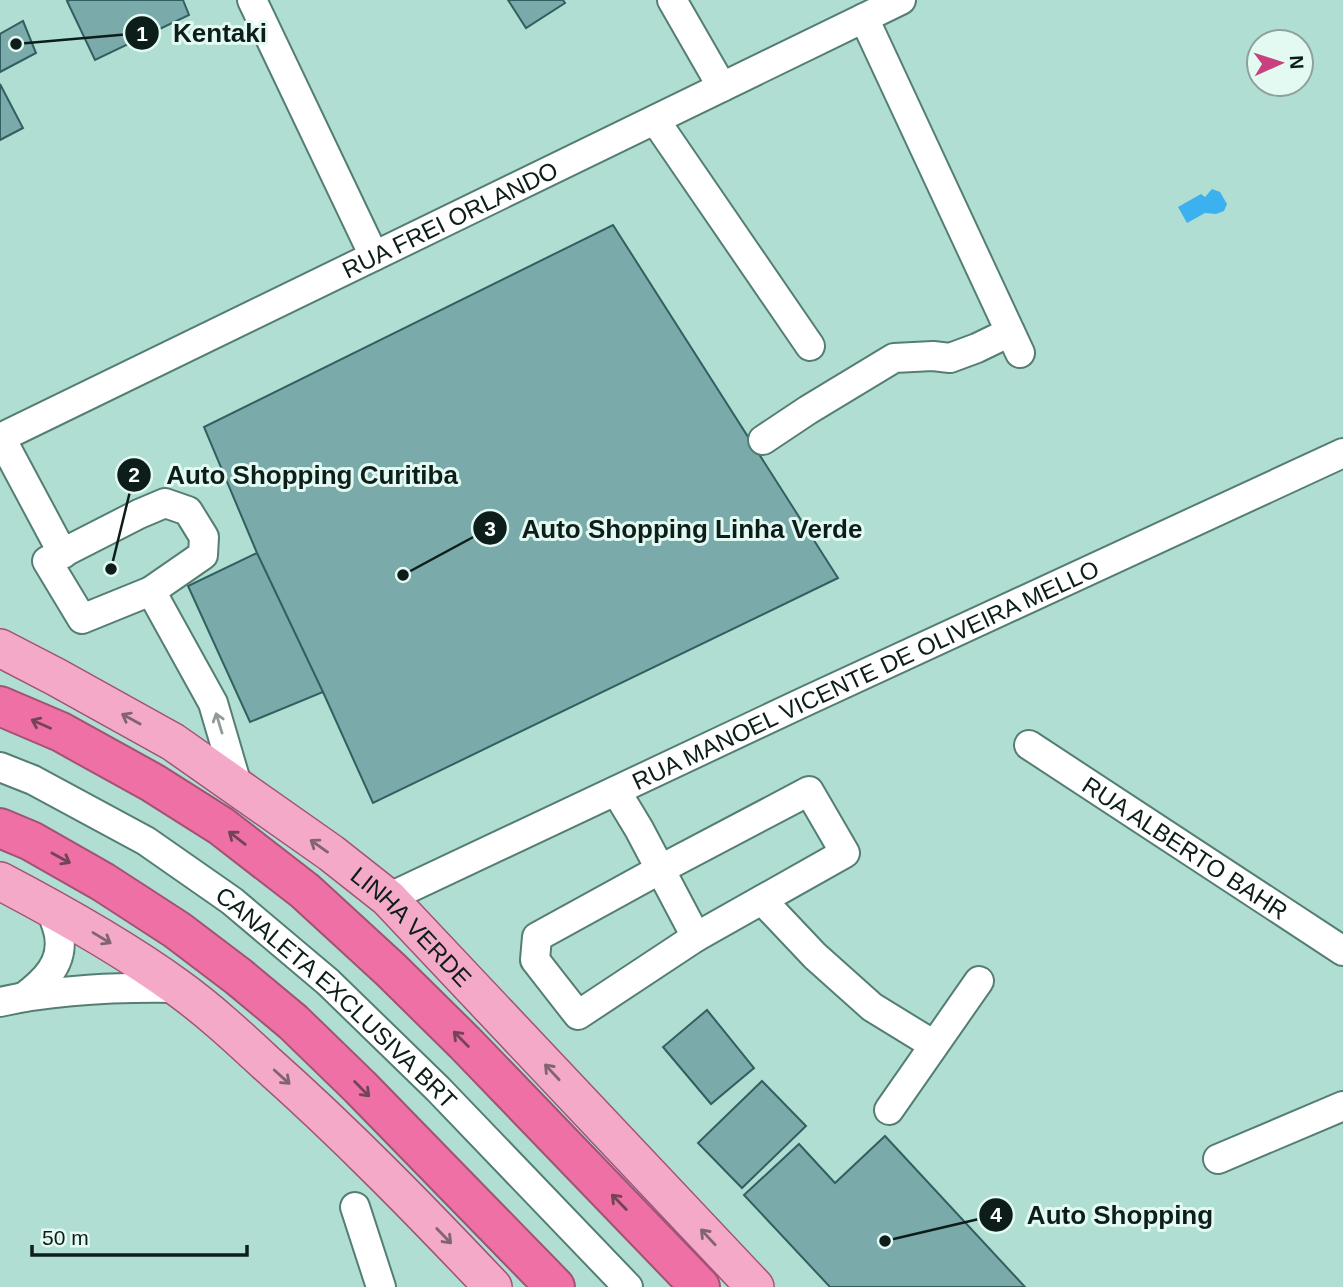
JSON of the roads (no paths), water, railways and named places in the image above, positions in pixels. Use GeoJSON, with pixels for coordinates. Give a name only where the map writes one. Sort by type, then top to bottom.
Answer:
{"type":"FeatureCollection","features":[{"type":"Feature","properties":{"kind":"highway","name":"LINHA VERDE"},"geometry":{"type":"LineString","coordinates":[[0,706],[61,732],[153,783],[221,826],[305,891],[465,1043],[700,1287]]}},
{"type":"Feature","properties":{"kind":"highway"},"geometry":{"type":"LineString","coordinates":[[0,828],[31,841],[103,882],[177,930],[239,977],[293,1022],[360,1087],[555,1287]]}},
{"type":"Feature","properties":{"kind":"main road","name":"LINHA VERDE"},"geometry":{"type":"LineString","coordinates":[[0,648],[173,742],[331,853],[388,898],[755,1287]]}},
{"type":"Feature","properties":{"kind":"main road"},"geometry":{"type":"LineString","coordinates":[[0,881],[114,945],[178,988],[234,1034],[378,1168],[493,1287]]}},
{"type":"Feature","properties":{"kind":"street"},"geometry":{"type":"LineString","coordinates":[[252,0],[373,256]]}},
{"type":"Feature","properties":{"kind":"street"},"geometry":{"type":"LineString","coordinates":[[672,0],[722,87]]}},
{"type":"Feature","properties":{"kind":"street","name":"RUA FREI ORLANDO"},"geometry":{"type":"LineString","coordinates":[[1,438],[901,0]]}},
{"type":"Feature","properties":{"kind":"street"},"geometry":{"type":"LineString","coordinates":[[764,440],[894,358],[933,355],[950,358],[977,348],[1015,343],[864,18]]}},
{"type":"Feature","properties":{"kind":"street"},"geometry":{"type":"LineString","coordinates":[[655,120],[810,346]]}},
{"type":"Feature","properties":{"kind":"street"},"geometry":{"type":"LineString","coordinates":[[1,438],[63,554]]}},
{"type":"Feature","properties":{"kind":"street","name":"RUA MANOEL VICENTE DE OLIVEIRA MELLO"},"geometry":{"type":"LineString","coordinates":[[388,898],[1343,453]]}},
{"type":"Feature","properties":{"kind":"street"},"geometry":{"type":"LineString","coordinates":[[165,503],[188,511],[204,537],[203,555],[151,590],[82,619],[47,561],[63,554],[165,503]]}},
{"type":"Feature","properties":{"kind":"street"},"geometry":{"type":"LineString","coordinates":[[151,590],[213,703],[238,788]]}},
{"type":"Feature","properties":{"kind":"street","name":"RUA ALBERTO BAHR"},"geometry":{"type":"LineString","coordinates":[[1029,746],[1343,951]]}},
{"type":"Feature","properties":{"kind":"street","name":"CANALETA EXCLUSIVA BRT"},"geometry":{"type":"LineString","coordinates":[[0,767],[33,780],[146,841],[232,901],[328,982],[428,1079],[628,1287]]}},
{"type":"Feature","properties":{"kind":"street"},"geometry":{"type":"LineString","coordinates":[[616,790],[696,937]]}},
{"type":"Feature","properties":{"kind":"street"},"geometry":{"type":"LineString","coordinates":[[809,791],[845,853],[696,937],[578,1016],[535,960],[537,937],[659,870],[809,791]]}},
{"type":"Feature","properties":{"kind":"street"},"geometry":{"type":"LineString","coordinates":[[762,900],[815,956],[872,1007],[934,1045]]}},
{"type":"Feature","properties":{"kind":"street"},"geometry":{"type":"LineString","coordinates":[[12,999],[42,983],[55,967],[59,952],[59,935],[50,907]]}},
{"type":"Feature","properties":{"kind":"street"},"geometry":{"type":"LineString","coordinates":[[889,1110],[979,981]]}},
{"type":"Feature","properties":{"kind":"street"},"geometry":{"type":"LineString","coordinates":[[12,999],[98,989],[178,988]]}},
{"type":"Feature","properties":{"kind":"street"},"geometry":{"type":"LineString","coordinates":[[1218,1159],[1343,1106]]}},
{"type":"Feature","properties":{"kind":"street"},"geometry":{"type":"LineString","coordinates":[[355,1207],[381,1287]]}},
{"type":"Feature","properties":{"kind":"water"},"geometry":{"type":"Polygon","coordinates":[[[1212,189],[1220,192],[1227,204],[1224,211],[1216,214],[1205,213],[1187,223],[1178,207],[1201,194],[1205,197],[1212,189]]]}},
{"type":"Feature","properties":{"kind":"place","name":"Kentaki"},"geometry":{"type":"Point","coordinates":[16,44]}},
{"type":"Feature","properties":{"kind":"place","name":"Auto Shopping Curitiba"},"geometry":{"type":"Point","coordinates":[111,569]}},
{"type":"Feature","properties":{"kind":"place","name":"Auto Shopping Linha Verde"},"geometry":{"type":"Point","coordinates":[403,575]}},
{"type":"Feature","properties":{"kind":"place","name":"Auto Shopping"},"geometry":{"type":"Point","coordinates":[885,1241]}}]}
